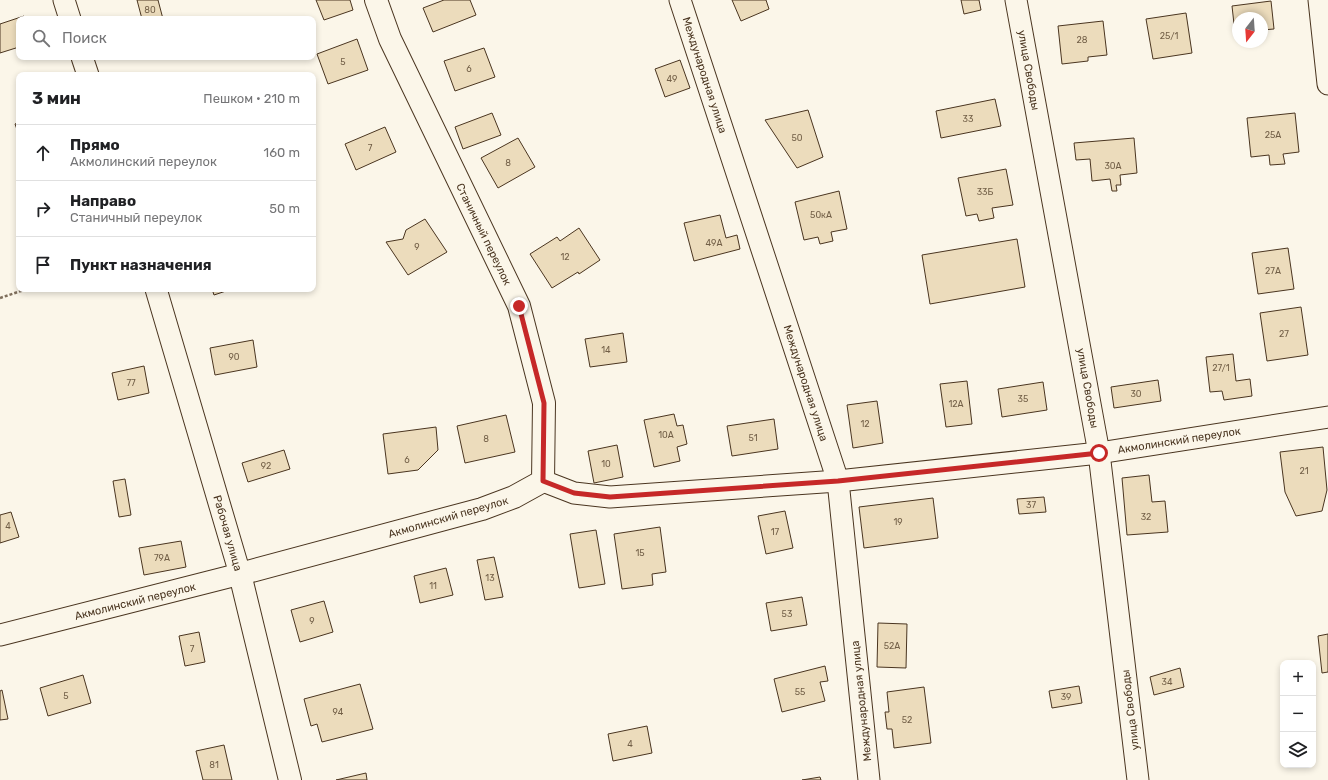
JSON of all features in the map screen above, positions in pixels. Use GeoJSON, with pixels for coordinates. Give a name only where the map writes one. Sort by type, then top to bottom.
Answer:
{"type":"FeatureCollection","features":[{"type":"Feature","properties":{"kind":"street"},"geometry":{"type":"LineString","coordinates":[[64,0],[69,16]]}},
{"type":"Feature","properties":{"kind":"street","name":"Станичный переулок"},"geometry":{"type":"LineString","coordinates":[[376,0],[390,39],[519,306],[544,403],[543,481]]}},
{"type":"Feature","properties":{"kind":"street","name":"Международная улица"},"geometry":{"type":"LineString","coordinates":[[680,0],[838,481],[869,780]]}},
{"type":"Feature","properties":{"kind":"street","name":"улица Свободы"},"geometry":{"type":"LineString","coordinates":[[1016,0],[1099,453],[1138,780]]}},
{"type":"Feature","properties":{"kind":"street"},"geometry":{"type":"LineString","coordinates":[[1318,0],[1328,84]]}},
{"type":"Feature","properties":{"kind":"street"},"geometry":{"type":"LineString","coordinates":[[83,60],[87,72]]}},
{"type":"Feature","properties":{"kind":"street","name":"Рабочая улица"},"geometry":{"type":"LineString","coordinates":[[157,292],[240,574],[290,780]]}},
{"type":"Feature","properties":{"kind":"street","name":"Акмолинский переулок"},"geometry":{"type":"LineString","coordinates":[[0,635],[240,574],[482,509],[514,497],[543,481],[574,493],[610,497],[838,481],[1099,453],[1328,417]]}},
{"type":"Feature","properties":{"kind":"path"},"geometry":{"type":"LineString","coordinates":[[0,298],[19,292]]}},
{"type":"Feature","properties":{"kind":"building"},"geometry":{"type":"Polygon","coordinates":[[[137,0],[158,0],[162,16],[141,16],[137,0]]]}},
{"type":"Feature","properties":{"kind":"building"},"geometry":{"type":"Polygon","coordinates":[[[316,0],[350,0],[353,10],[324,20],[316,0]]]}},
{"type":"Feature","properties":{"kind":"building"},"geometry":{"type":"Polygon","coordinates":[[[444,0],[470,0],[476,15],[433,32],[423,8],[444,0]]]}},
{"type":"Feature","properties":{"kind":"building"},"geometry":{"type":"Polygon","coordinates":[[[732,0],[766,0],[769,9],[741,21],[732,0]]]}},
{"type":"Feature","properties":{"kind":"building"},"geometry":{"type":"Polygon","coordinates":[[[961,0],[979,0],[981,10],[964,14],[961,0]]]}},
{"type":"Feature","properties":{"kind":"building"},"geometry":{"type":"Polygon","coordinates":[[[1271,1],[1274,29],[1268,30],[1268,12],[1233,12],[1232,6],[1271,1]]]}},
{"type":"Feature","properties":{"kind":"building"},"geometry":{"type":"Polygon","coordinates":[[[1186,13],[1192,53],[1153,59],[1146,19],[1186,13]]]}},
{"type":"Feature","properties":{"kind":"building"},"geometry":{"type":"Polygon","coordinates":[[[16,19],[16,48],[0,53],[0,24],[16,19]]]}},
{"type":"Feature","properties":{"kind":"building"},"geometry":{"type":"Polygon","coordinates":[[[1103,21],[1107,55],[1088,57],[1088,61],[1062,64],[1058,26],[1103,21]]]}},
{"type":"Feature","properties":{"kind":"building"},"geometry":{"type":"Polygon","coordinates":[[[357,39],[368,70],[328,84],[317,54],[357,39]]]}},
{"type":"Feature","properties":{"kind":"building"},"geometry":{"type":"Polygon","coordinates":[[[484,48],[495,77],[455,91],[444,61],[484,48]]]}},
{"type":"Feature","properties":{"kind":"building"},"geometry":{"type":"Polygon","coordinates":[[[680,60],[690,88],[665,97],[655,69],[680,60]]]}},
{"type":"Feature","properties":{"kind":"building"},"geometry":{"type":"Polygon","coordinates":[[[995,99],[1001,126],[941,138],[936,111],[995,99]]]}},
{"type":"Feature","properties":{"kind":"building"},"geometry":{"type":"Polygon","coordinates":[[[808,110],[823,157],[797,168],[765,120],[808,110]]]}},
{"type":"Feature","properties":{"kind":"building"},"geometry":{"type":"Polygon","coordinates":[[[492,113],[501,135],[463,149],[455,127],[492,113]]]}},
{"type":"Feature","properties":{"kind":"building"},"geometry":{"type":"Polygon","coordinates":[[[1295,113],[1299,152],[1283,154],[1285,164],[1270,165],[1269,155],[1251,157],[1247,118],[1295,113]]]}},
{"type":"Feature","properties":{"kind":"building"},"geometry":{"type":"Polygon","coordinates":[[[385,127],[396,152],[356,170],[345,144],[385,127]]]}},
{"type":"Feature","properties":{"kind":"building"},"geometry":{"type":"Polygon","coordinates":[[[518,138],[535,167],[498,188],[481,158],[518,138]]]}},
{"type":"Feature","properties":{"kind":"building"},"geometry":{"type":"Polygon","coordinates":[[[1134,138],[1137,173],[1120,175],[1121,185],[1116,185],[1117,191],[1112,191],[1110,179],[1092,181],[1090,159],[1076,160],[1074,143],[1134,138]]]}},
{"type":"Feature","properties":{"kind":"building"},"geometry":{"type":"Polygon","coordinates":[[[1006,169],[1013,205],[992,208],[994,218],[979,221],[977,214],[966,216],[958,178],[1006,169]]]}},
{"type":"Feature","properties":{"kind":"building"},"geometry":{"type":"Polygon","coordinates":[[[839,191],[847,229],[831,232],[833,241],[820,244],[818,237],[804,240],[795,202],[839,191]]]}},
{"type":"Feature","properties":{"kind":"building"},"geometry":{"type":"Polygon","coordinates":[[[720,215],[726,238],[737,235],[740,249],[694,261],[684,223],[720,215]]]}},
{"type":"Feature","properties":{"kind":"building"},"geometry":{"type":"Polygon","coordinates":[[[425,219],[447,252],[408,275],[386,242],[403,239],[406,230],[425,219]]]}},
{"type":"Feature","properties":{"kind":"building"},"geometry":{"type":"Polygon","coordinates":[[[579,228],[600,260],[579,274],[578,272],[552,288],[530,254],[557,237],[560,241],[579,228]]]}},
{"type":"Feature","properties":{"kind":"building"},"geometry":{"type":"Polygon","coordinates":[[[1017,239],[1025,287],[930,304],[922,255],[1017,239]]]}},
{"type":"Feature","properties":{"kind":"building"},"geometry":{"type":"Polygon","coordinates":[[[1288,248],[1294,289],[1258,294],[1252,253],[1288,248]]]}},
{"type":"Feature","properties":{"kind":"building"},"geometry":{"type":"Polygon","coordinates":[[[213,292],[223,292],[214,295],[213,292]]]}},
{"type":"Feature","properties":{"kind":"building"},"geometry":{"type":"Polygon","coordinates":[[[1301,307],[1308,355],[1267,361],[1260,313],[1301,307]]]}},
{"type":"Feature","properties":{"kind":"building"},"geometry":{"type":"Polygon","coordinates":[[[623,333],[627,362],[590,367],[585,339],[623,333]]]}},
{"type":"Feature","properties":{"kind":"building"},"geometry":{"type":"Polygon","coordinates":[[[253,340],[257,367],[215,375],[210,348],[253,340]]]}},
{"type":"Feature","properties":{"kind":"building"},"geometry":{"type":"Polygon","coordinates":[[[1233,354],[1236,381],[1250,379],[1252,396],[1224,400],[1222,391],[1210,392],[1206,357],[1233,354]]]}},
{"type":"Feature","properties":{"kind":"building"},"geometry":{"type":"Polygon","coordinates":[[[144,366],[149,393],[118,400],[112,373],[144,366]]]}},
{"type":"Feature","properties":{"kind":"building"},"geometry":{"type":"Polygon","coordinates":[[[1158,380],[1161,401],[1114,408],[1111,387],[1158,380]]]}},
{"type":"Feature","properties":{"kind":"building"},"geometry":{"type":"Polygon","coordinates":[[[967,381],[972,424],[946,427],[940,384],[967,381]]]}},
{"type":"Feature","properties":{"kind":"building"},"geometry":{"type":"Polygon","coordinates":[[[1043,382],[1047,410],[1002,417],[998,389],[1043,382]]]}},
{"type":"Feature","properties":{"kind":"building"},"geometry":{"type":"Polygon","coordinates":[[[877,401],[883,443],[853,448],[847,405],[877,401]]]}},
{"type":"Feature","properties":{"kind":"building"},"geometry":{"type":"Polygon","coordinates":[[[674,414],[677,426],[683,425],[687,444],[677,447],[680,461],[654,467],[644,420],[674,414]]]}},
{"type":"Feature","properties":{"kind":"building"},"geometry":{"type":"Polygon","coordinates":[[[506,415],[515,452],[465,463],[457,426],[506,415]]]}},
{"type":"Feature","properties":{"kind":"building"},"geometry":{"type":"Polygon","coordinates":[[[774,419],[778,449],[732,456],[727,426],[774,419]]]}},
{"type":"Feature","properties":{"kind":"building"},"geometry":{"type":"Polygon","coordinates":[[[436,427],[438,450],[418,470],[388,474],[383,434],[436,427]]]}},
{"type":"Feature","properties":{"kind":"building"},"geometry":{"type":"Polygon","coordinates":[[[617,445],[623,477],[594,483],[588,451],[617,445]]]}},
{"type":"Feature","properties":{"kind":"building"},"geometry":{"type":"Polygon","coordinates":[[[1323,447],[1327,490],[1322,511],[1296,516],[1285,492],[1280,452],[1323,447]]]}},
{"type":"Feature","properties":{"kind":"building"},"geometry":{"type":"Polygon","coordinates":[[[284,450],[290,469],[248,482],[242,463],[284,450]]]}},
{"type":"Feature","properties":{"kind":"building"},"geometry":{"type":"Polygon","coordinates":[[[1149,475],[1152,502],[1165,501],[1168,532],[1127,535],[1122,478],[1149,475]]]}},
{"type":"Feature","properties":{"kind":"building"},"geometry":{"type":"Polygon","coordinates":[[[125,479],[131,515],[119,517],[113,481],[125,479]]]}},
{"type":"Feature","properties":{"kind":"building"},"geometry":{"type":"Polygon","coordinates":[[[1044,497],[1046,512],[1019,514],[1017,499],[1044,497]]]}},
{"type":"Feature","properties":{"kind":"building"},"geometry":{"type":"Polygon","coordinates":[[[933,498],[938,538],[864,548],[859,507],[933,498]]]}},
{"type":"Feature","properties":{"kind":"building"},"geometry":{"type":"Polygon","coordinates":[[[785,511],[793,548],[766,554],[758,516],[785,511]]]}},
{"type":"Feature","properties":{"kind":"building"},"geometry":{"type":"Polygon","coordinates":[[[11,512],[19,537],[0,543],[0,515],[11,512]]]}},
{"type":"Feature","properties":{"kind":"building"},"geometry":{"type":"Polygon","coordinates":[[[660,527],[666,572],[652,574],[653,585],[622,589],[614,534],[660,527]]]}},
{"type":"Feature","properties":{"kind":"building"},"geometry":{"type":"Polygon","coordinates":[[[596,530],[605,584],[579,588],[570,534],[596,530]]]}},
{"type":"Feature","properties":{"kind":"building"},"geometry":{"type":"Polygon","coordinates":[[[181,541],[186,567],[144,575],[139,548],[181,541]]]}},
{"type":"Feature","properties":{"kind":"building"},"geometry":{"type":"Polygon","coordinates":[[[494,557],[503,597],[485,600],[477,560],[494,557]]]}},
{"type":"Feature","properties":{"kind":"building"},"geometry":{"type":"Polygon","coordinates":[[[446,568],[453,595],[420,603],[414,576],[446,568]]]}},
{"type":"Feature","properties":{"kind":"building"},"geometry":{"type":"Polygon","coordinates":[[[802,597],[807,625],[771,631],[766,603],[802,597]]]}},
{"type":"Feature","properties":{"kind":"building"},"geometry":{"type":"Polygon","coordinates":[[[324,601],[333,632],[300,642],[291,610],[324,601]]]}},
{"type":"Feature","properties":{"kind":"building"},"geometry":{"type":"Polygon","coordinates":[[[878,623],[907,624],[906,668],[877,667],[878,623]]]}},
{"type":"Feature","properties":{"kind":"building"},"geometry":{"type":"Polygon","coordinates":[[[199,632],[205,662],[185,666],[179,636],[199,632]]]}},
{"type":"Feature","properties":{"kind":"building"},"geometry":{"type":"Polygon","coordinates":[[[1328,634],[1328,672],[1322,673],[1318,636],[1328,634]]]}},
{"type":"Feature","properties":{"kind":"building"},"geometry":{"type":"Polygon","coordinates":[[[825,666],[828,681],[820,682],[825,701],[782,712],[774,679],[825,666]]]}},
{"type":"Feature","properties":{"kind":"building"},"geometry":{"type":"Polygon","coordinates":[[[1180,668],[1184,687],[1154,695],[1150,677],[1180,668]]]}},
{"type":"Feature","properties":{"kind":"building"},"geometry":{"type":"Polygon","coordinates":[[[83,675],[91,703],[48,716],[40,688],[83,675]]]}},
{"type":"Feature","properties":{"kind":"building"},"geometry":{"type":"Polygon","coordinates":[[[360,684],[373,729],[322,742],[317,724],[311,726],[304,699],[360,684]]]}},
{"type":"Feature","properties":{"kind":"building"},"geometry":{"type":"Polygon","coordinates":[[[1079,686],[1082,703],[1052,708],[1049,691],[1079,686]]]}},
{"type":"Feature","properties":{"kind":"building"},"geometry":{"type":"Polygon","coordinates":[[[924,687],[931,743],[894,748],[892,729],[887,729],[885,712],[889,712],[887,692],[924,687]]]}},
{"type":"Feature","properties":{"kind":"building"},"geometry":{"type":"Polygon","coordinates":[[[2,690],[8,719],[0,720],[0,691],[2,690]]]}},
{"type":"Feature","properties":{"kind":"building"},"geometry":{"type":"Polygon","coordinates":[[[647,726],[652,753],[613,761],[608,734],[647,726]]]}},
{"type":"Feature","properties":{"kind":"building"},"geometry":{"type":"Polygon","coordinates":[[[224,745],[232,780],[203,780],[196,751],[224,745]]]}},
{"type":"Feature","properties":{"kind":"building"},"geometry":{"type":"Polygon","coordinates":[[[366,773],[367,780],[336,780],[366,773]]]}},
{"type":"Feature","properties":{"kind":"building"},"geometry":{"type":"Polygon","coordinates":[[[820,777],[821,780],[802,780],[820,777]]]}},
{"type":"Feature","properties":{"kind":"route"},"geometry":{"type":"LineString","coordinates":[[519,306],[544,403],[543,481],[574,493],[610,497],[838,481],[1099,453]]}}]}
